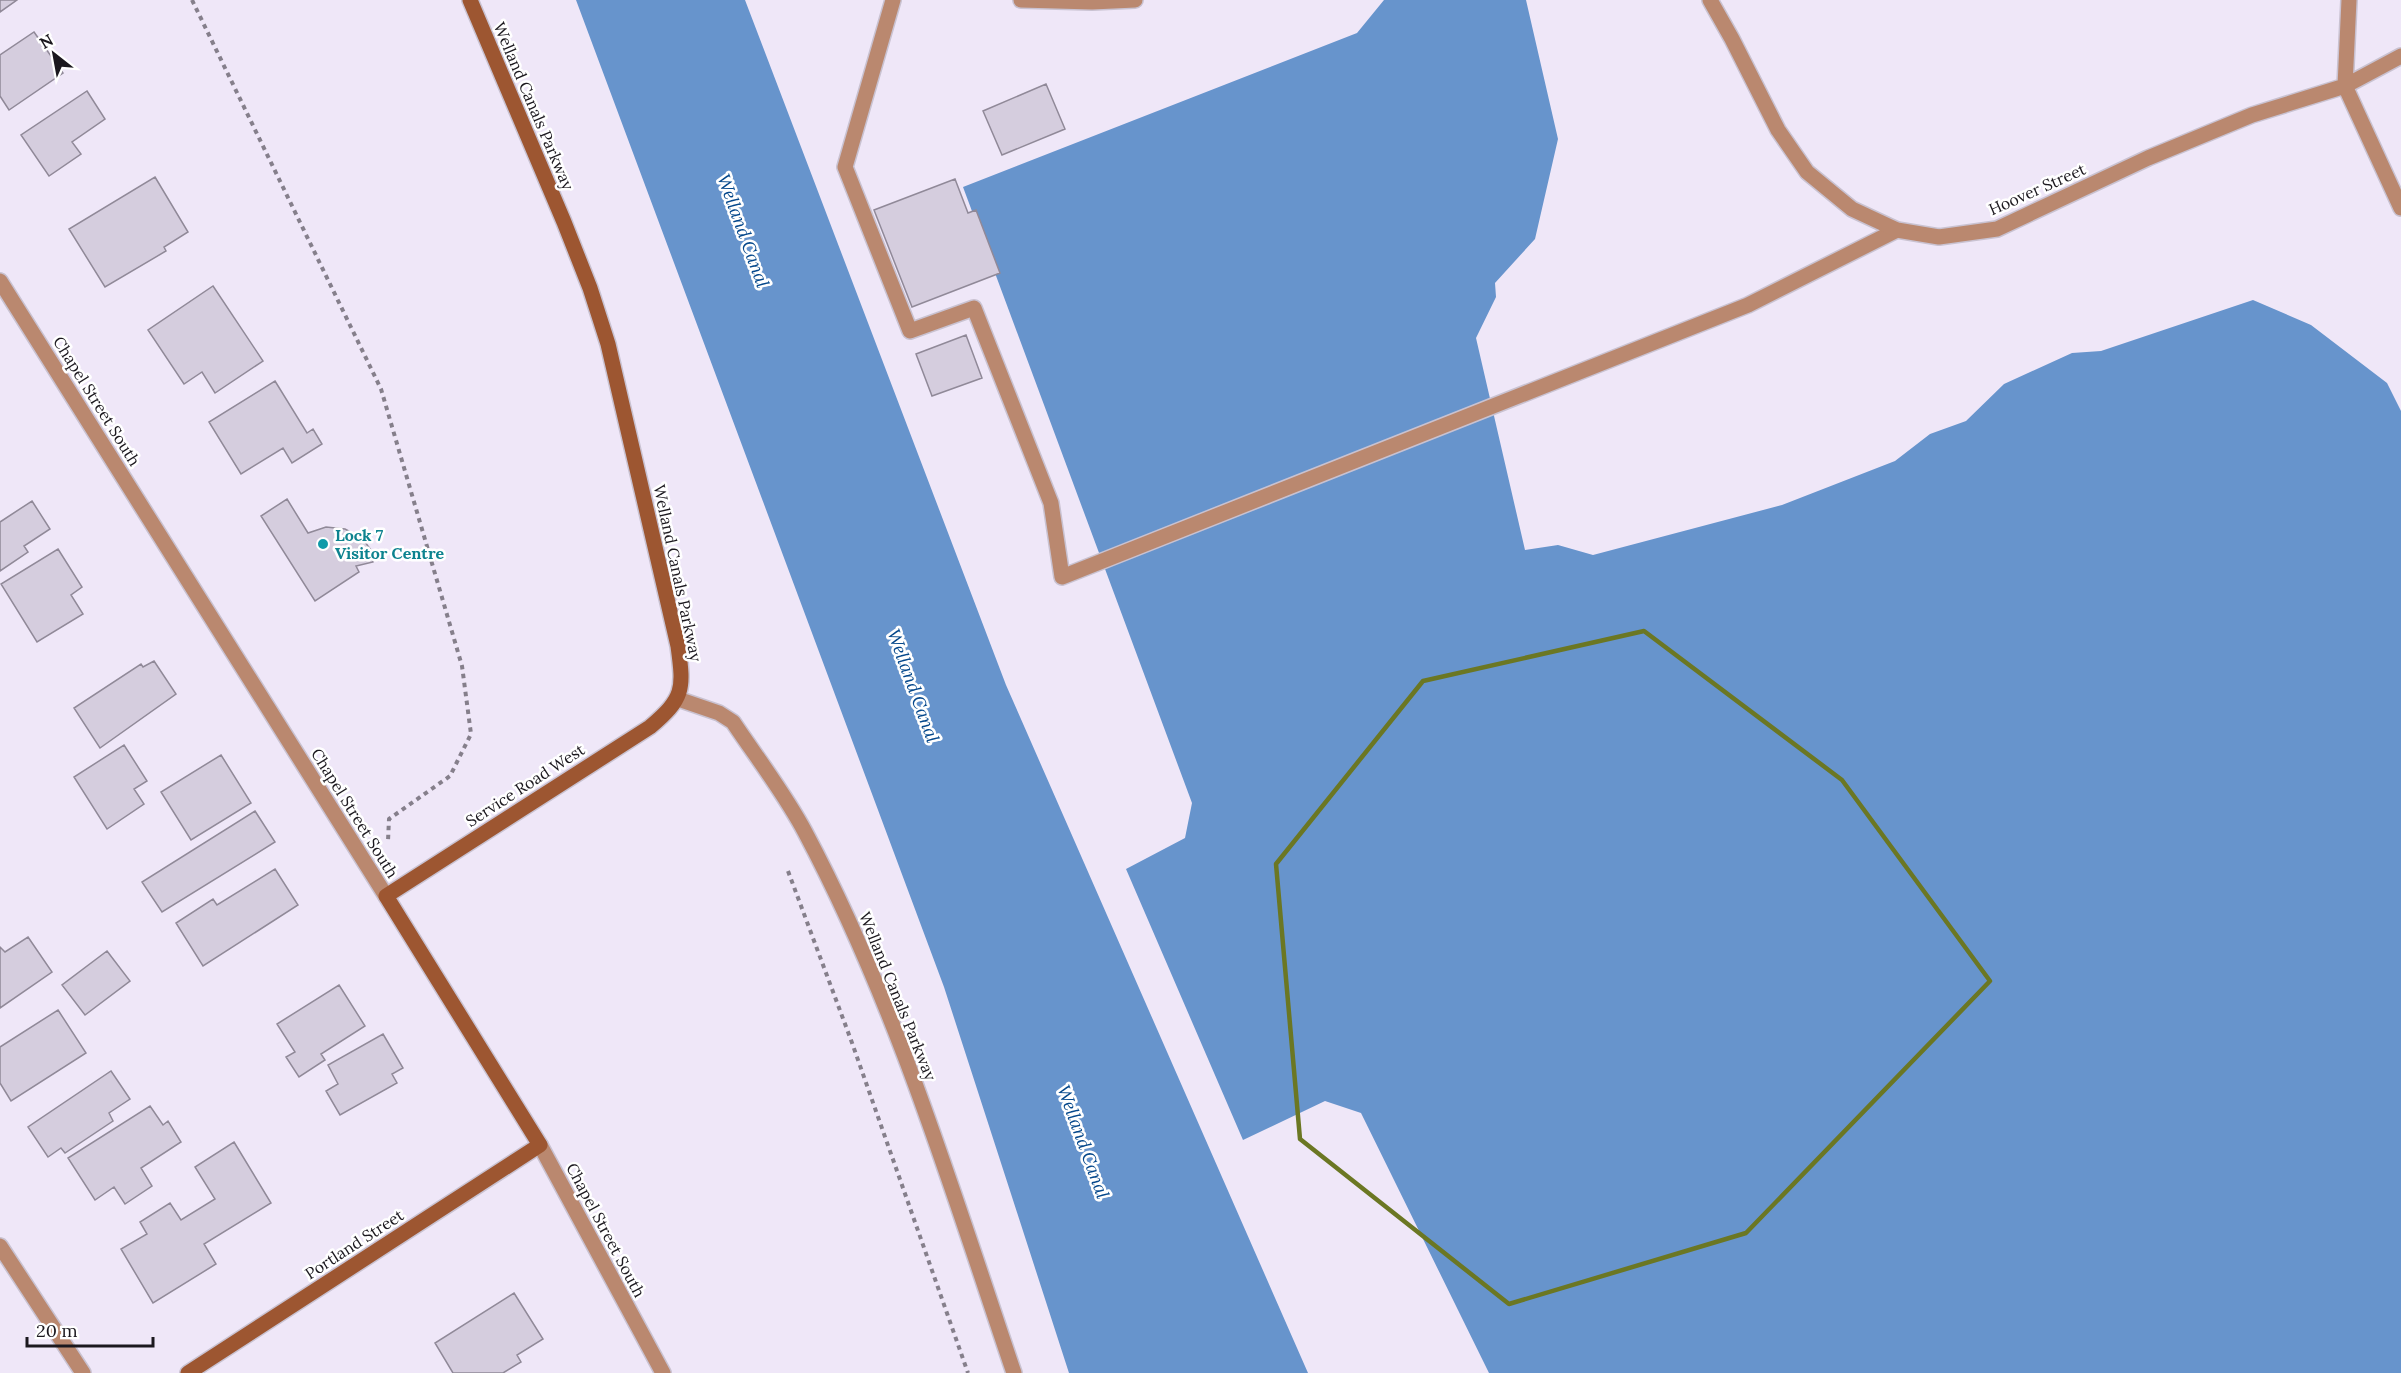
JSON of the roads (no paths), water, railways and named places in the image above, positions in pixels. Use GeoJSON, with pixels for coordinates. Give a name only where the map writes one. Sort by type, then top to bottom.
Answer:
{"type":"FeatureCollection","features":[{"type":"Feature","properties":{"kind":"street","name":"Welland Canals Parkway"},"geometry":{"type":"LineString","coordinates":[[470,0],[564,222],[590,288],[608,344],[678,646],[681,686],[678,699],[719,713],[733,722],[804,830],[820,862],[859,942],[892,1023],[1014,1373]]}},
{"type":"Feature","properties":{"kind":"street"},"geometry":{"type":"LineString","coordinates":[[893,0],[845,167],[910,331],[974,308],[1051,503],[1062,577],[1748,305],[1897,230]]}},
{"type":"Feature","properties":{"kind":"street"},"geometry":{"type":"LineString","coordinates":[[1021,0],[1092,2],[1135,0]]}},
{"type":"Feature","properties":{"kind":"street","name":"Hoover Street"},"geometry":{"type":"LineString","coordinates":[[1710,0],[1778,130],[1807,172],[1852,208],[1897,230],[1939,237],[1997,229],[2148,158],[2242,119],[2345,86],[2401,56]]}},
{"type":"Feature","properties":{"kind":"street"},"geometry":{"type":"LineString","coordinates":[[2349,0],[2345,86],[2401,207]]}},
{"type":"Feature","properties":{"kind":"street","name":"Chapel Street South"},"geometry":{"type":"LineString","coordinates":[[0,281],[540,1145],[663,1373]]}},
{"type":"Feature","properties":{"kind":"street","name":"Service Road West"},"geometry":{"type":"LineString","coordinates":[[386,896],[650,727],[671,709],[678,699]]}},
{"type":"Feature","properties":{"kind":"street","name":"Portland Street"},"geometry":{"type":"LineString","coordinates":[[188,1373],[540,1145]]}},
{"type":"Feature","properties":{"kind":"street"},"geometry":{"type":"LineString","coordinates":[[0,1246],[83,1373]]}},
{"type":"Feature","properties":{"kind":"water","name":"Welland Canal"},"geometry":{"type":"Polygon","coordinates":[[[576,0],[745,0],[1006,685],[1308,1373],[1069,1373],[944,987],[576,0]]]}},
{"type":"Feature","properties":{"kind":"water"},"geometry":{"type":"Polygon","coordinates":[[[1384,0],[1526,0],[1558,139],[1535,239],[1495,283],[1496,297],[1476,338],[1525,550],[1558,545],[1593,555],[1782,505],[1895,461],[1930,434],[1966,421],[2004,384],[2072,353],[2101,351],[2253,300],[2311,325],[2387,383],[2401,411],[2401,1373],[1489,1373],[1361,1113],[1325,1101],[1243,1140],[1126,869],[1185,838],[1192,803],[963,187],[1357,33],[1384,0]]]}},
{"type":"Feature","properties":{"kind":"place","name":"Lock 7 Visitor Centre"},"geometry":{"type":"Point","coordinates":[323,544]}}]}
